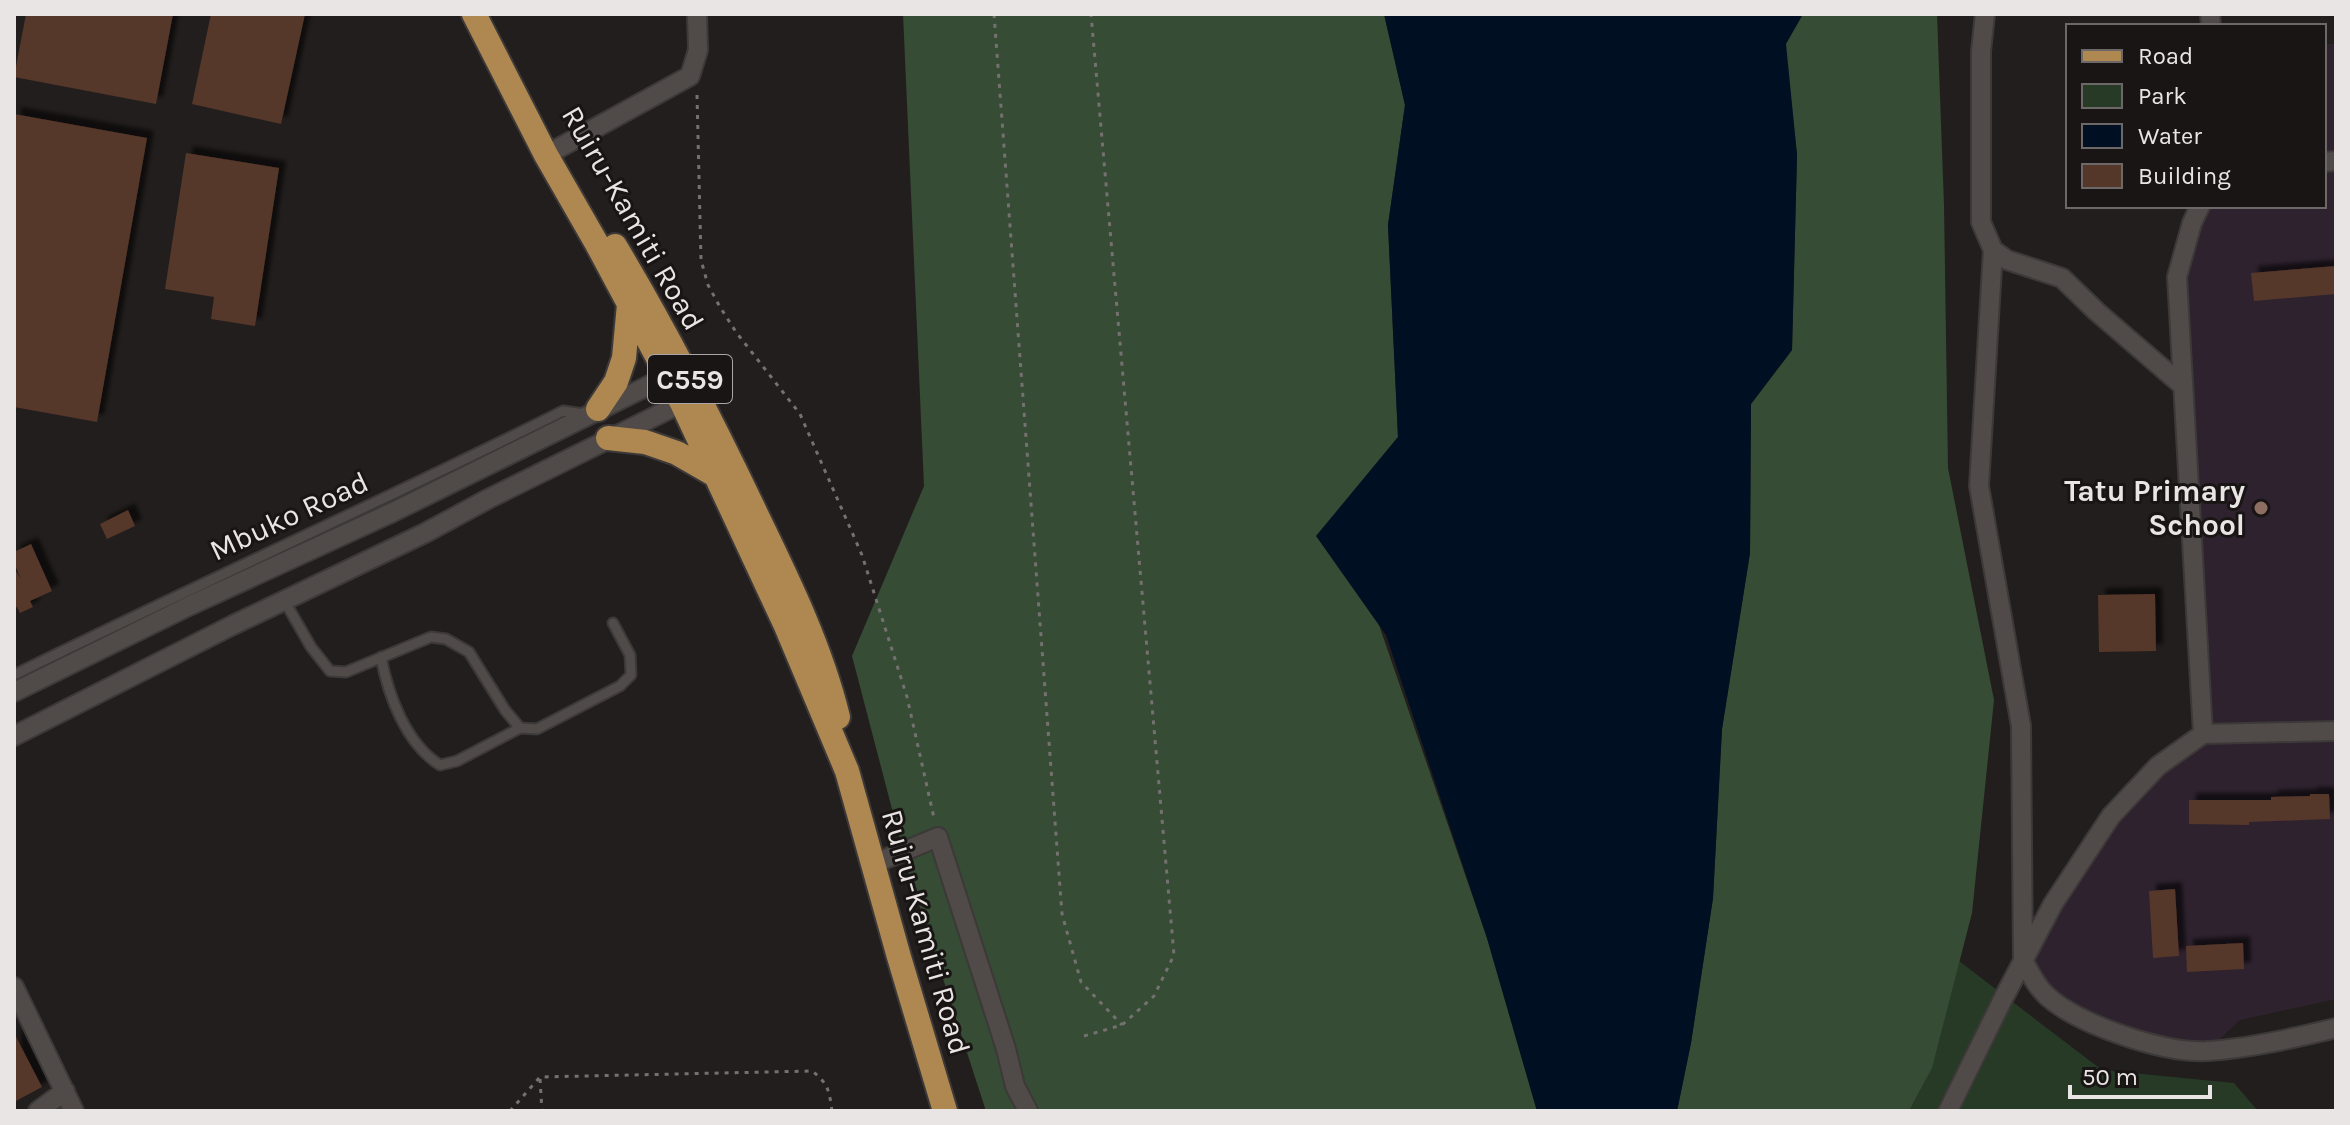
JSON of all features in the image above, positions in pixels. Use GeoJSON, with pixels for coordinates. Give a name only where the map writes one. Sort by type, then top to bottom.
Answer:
{"type":"FeatureCollection","features":[{"type":"Feature","properties":{"kind":"main road","name":"Ruiru-Kamiti Road"},"geometry":{"type":"LineString","coordinates":[[474,14],[551,152],[629,304],[676,372]]}},
{"type":"Feature","properties":{"kind":"main road","name":"Ruiru-Kamiti Road"},"geometry":{"type":"LineString","coordinates":[[551,152],[634,277],[676,372],[750,501],[805,620],[827,676],[842,732],[847,771]]}},
{"type":"Feature","properties":{"kind":"main road"},"geometry":{"type":"LineString","coordinates":[[592,412],[616,382],[624,358],[629,304]]}},
{"type":"Feature","properties":{"kind":"main road","name":"Ruiru-Kamiti Road"},"geometry":{"type":"LineString","coordinates":[[690,399],[717,476],[786,626],[847,771],[945,1111]]}},
{"type":"Feature","properties":{"kind":"main road"},"geometry":{"type":"LineString","coordinates":[[608,438],[645,442],[677,453],[717,476]]}},
{"type":"Feature","properties":{"kind":"street"},"geometry":{"type":"LineString","coordinates":[[551,152],[690,76],[698,50],[697,14]]}},
{"type":"Feature","properties":{"kind":"street"},"geometry":{"type":"LineString","coordinates":[[1985,14],[1981,51],[1981,222],[1993,250],[1979,486],[2021,726],[2023,960],[2048,997],[2077,1015],[2136,1041],[2207,1051],[2336,1028]]}},
{"type":"Feature","properties":{"kind":"street"},"geometry":{"type":"LineString","coordinates":[[2199,208],[2177,277],[2203,734]]}},
{"type":"Feature","properties":{"kind":"street"},"geometry":{"type":"LineString","coordinates":[[1993,250],[2007,260],[2062,278],[2183,386]]}},
{"type":"Feature","properties":{"kind":"street"},"geometry":{"type":"LineString","coordinates":[[14,692],[191,605],[393,512],[676,372]]}},
{"type":"Feature","properties":{"kind":"street"},"geometry":{"type":"LineString","coordinates":[[14,736],[690,399]]}},
{"type":"Feature","properties":{"kind":"street"},"geometry":{"type":"LineString","coordinates":[[567,424],[581,452]]}},
{"type":"Feature","properties":{"kind":"street"},"geometry":{"type":"LineString","coordinates":[[1948,1111],[2053,904],[2111,816],[2158,766],[2203,734],[2336,731]]}},
{"type":"Feature","properties":{"kind":"street"},"geometry":{"type":"LineString","coordinates":[[873,864],[938,837],[1015,1086],[1028,1111]]}},
{"type":"Feature","properties":{"kind":"street"},"geometry":{"type":"LineString","coordinates":[[14,987],[74,1111]]}},
{"type":"Feature","properties":{"kind":"street"},"geometry":{"type":"LineString","coordinates":[[38,1111],[65,1091]]}},
{"type":"Feature","properties":{"kind":"lane","name":"Mbuko Road"},"geometry":{"type":"LineString","coordinates":[[14,675],[173,596],[430,478],[563,411],[592,412]]}},
{"type":"Feature","properties":{"kind":"lane"},"geometry":{"type":"LineString","coordinates":[[284,600],[311,647],[330,671],[346,672],[431,637],[446,639],[469,652],[505,710],[520,728]]}},
{"type":"Feature","properties":{"kind":"lane"},"geometry":{"type":"LineString","coordinates":[[381,657],[385,680],[413,740],[427,757],[440,765],[457,761],[520,728],[537,729],[620,686],[631,675],[630,655],[613,623]]}},
{"type":"Feature","properties":{"kind":"path"},"geometry":{"type":"LineString","coordinates":[[994,14],[1062,914],[1081,982],[1122,1025]]}},
{"type":"Feature","properties":{"kind":"path"},"geometry":{"type":"LineString","coordinates":[[1084,1036],[1122,1025],[1154,996],[1174,955],[1091,14]]}},
{"type":"Feature","properties":{"kind":"path"},"geometry":{"type":"LineString","coordinates":[[690,76],[698,106],[701,260],[708,285],[736,332],[800,414],[862,555],[907,697],[938,837]]}},
{"type":"Feature","properties":{"kind":"path"},"geometry":{"type":"LineString","coordinates":[[510,1111],[540,1077],[812,1071],[828,1089],[832,1111]]}},
{"type":"Feature","properties":{"kind":"path"},"geometry":{"type":"LineString","coordinates":[[540,1077],[542,1111]]}},
{"type":"Feature","properties":{"kind":"shaded area","name":"Tatu Primary School"},"geometry":{"type":"Polygon","coordinates":[[[2326,44],[2336,44],[2336,999],[2240,1020],[2207,1051],[2077,1015],[2023,960],[2111,816],[2203,734],[2172,313],[2189,208],[2326,208],[2326,44]]]}},
{"type":"Feature","properties":{"kind":"green space"},"geometry":{"type":"Polygon","coordinates":[[[903,14],[1384,14],[1405,105],[1388,225],[1398,437],[1317,536],[1379,625],[1487,938],[1537,1111],[986,1111],[909,874],[852,656],[924,486],[903,14]]]}},
{"type":"Feature","properties":{"kind":"green space"},"geometry":{"type":"Polygon","coordinates":[[[1803,14],[1937,14],[1948,468],[1994,700],[1972,913],[1932,1068],[1909,1111],[1677,1111],[1691,1043],[1713,898],[1722,729],[1750,553],[1751,404],[1792,350],[1797,155],[1785,44],[1803,14]]]}},
{"type":"Feature","properties":{"kind":"green space"},"geometry":{"type":"Polygon","coordinates":[[[1959,961],[2102,1070],[2234,1083],[2258,1111],[1909,1111],[1926,1079],[1959,961]]]}},
{"type":"Feature","properties":{"kind":"water"},"geometry":{"type":"Polygon","coordinates":[[[1384,14],[1803,14],[1786,44],[1797,155],[1792,350],[1751,404],[1750,553],[1722,729],[1713,898],[1691,1043],[1677,1111],[1537,1111],[1487,938],[1386,635],[1316,536],[1398,437],[1388,225],[1405,105],[1384,14]]]}},
{"type":"Feature","properties":{"kind":"building"},"geometry":{"type":"Polygon","coordinates":[[[26,14],[173,14],[156,104],[14,77],[26,14]]]}},
{"type":"Feature","properties":{"kind":"building"},"geometry":{"type":"Polygon","coordinates":[[[211,14],[305,14],[281,124],[192,104],[211,14]]]}},
{"type":"Feature","properties":{"kind":"building"},"geometry":{"type":"Polygon","coordinates":[[[14,114],[147,138],[97,422],[14,407],[14,114]]]}},
{"type":"Feature","properties":{"kind":"building"},"geometry":{"type":"Polygon","coordinates":[[[186,153],[279,168],[255,326],[211,319],[214,297],[165,289],[186,153]]]}},
{"type":"Feature","properties":{"kind":"building"},"geometry":{"type":"Polygon","coordinates":[[[2336,266],[2336,294],[2254,301],[2251,273],[2336,266]]]}},
{"type":"Feature","properties":{"kind":"building"},"geometry":{"type":"Polygon","coordinates":[[[128,510],[135,526],[107,539],[100,524],[128,510]]]}},
{"type":"Feature","properties":{"kind":"building"},"geometry":{"type":"Polygon","coordinates":[[[31,544],[52,591],[30,601],[33,607],[20,613],[17,607],[14,608],[14,568],[21,579],[14,563],[14,552],[31,544]]]}},
{"type":"Feature","properties":{"kind":"building"},"geometry":{"type":"Polygon","coordinates":[[[2155,594],[2156,651],[2099,652],[2098,595],[2155,594]]]}},
{"type":"Feature","properties":{"kind":"building"},"geometry":{"type":"Polygon","coordinates":[[[2329,794],[2330,819],[2249,822],[2249,825],[2189,824],[2189,800],[2271,800],[2271,797],[2329,794]]]}},
{"type":"Feature","properties":{"kind":"building"},"geometry":{"type":"Polygon","coordinates":[[[2175,889],[2179,956],[2153,958],[2149,891],[2175,889]]]}},
{"type":"Feature","properties":{"kind":"building"},"geometry":{"type":"Polygon","coordinates":[[[2243,943],[2244,969],[2187,972],[2186,946],[2243,943]]]}},
{"type":"Feature","properties":{"kind":"building"},"geometry":{"type":"Polygon","coordinates":[[[14,1033],[42,1087],[14,1102],[14,1033]]]}},
{"type":"Feature","properties":{"kind":"place","name":"Tatu Primary School"},"geometry":{"type":"Point","coordinates":[2261,508]}}]}
